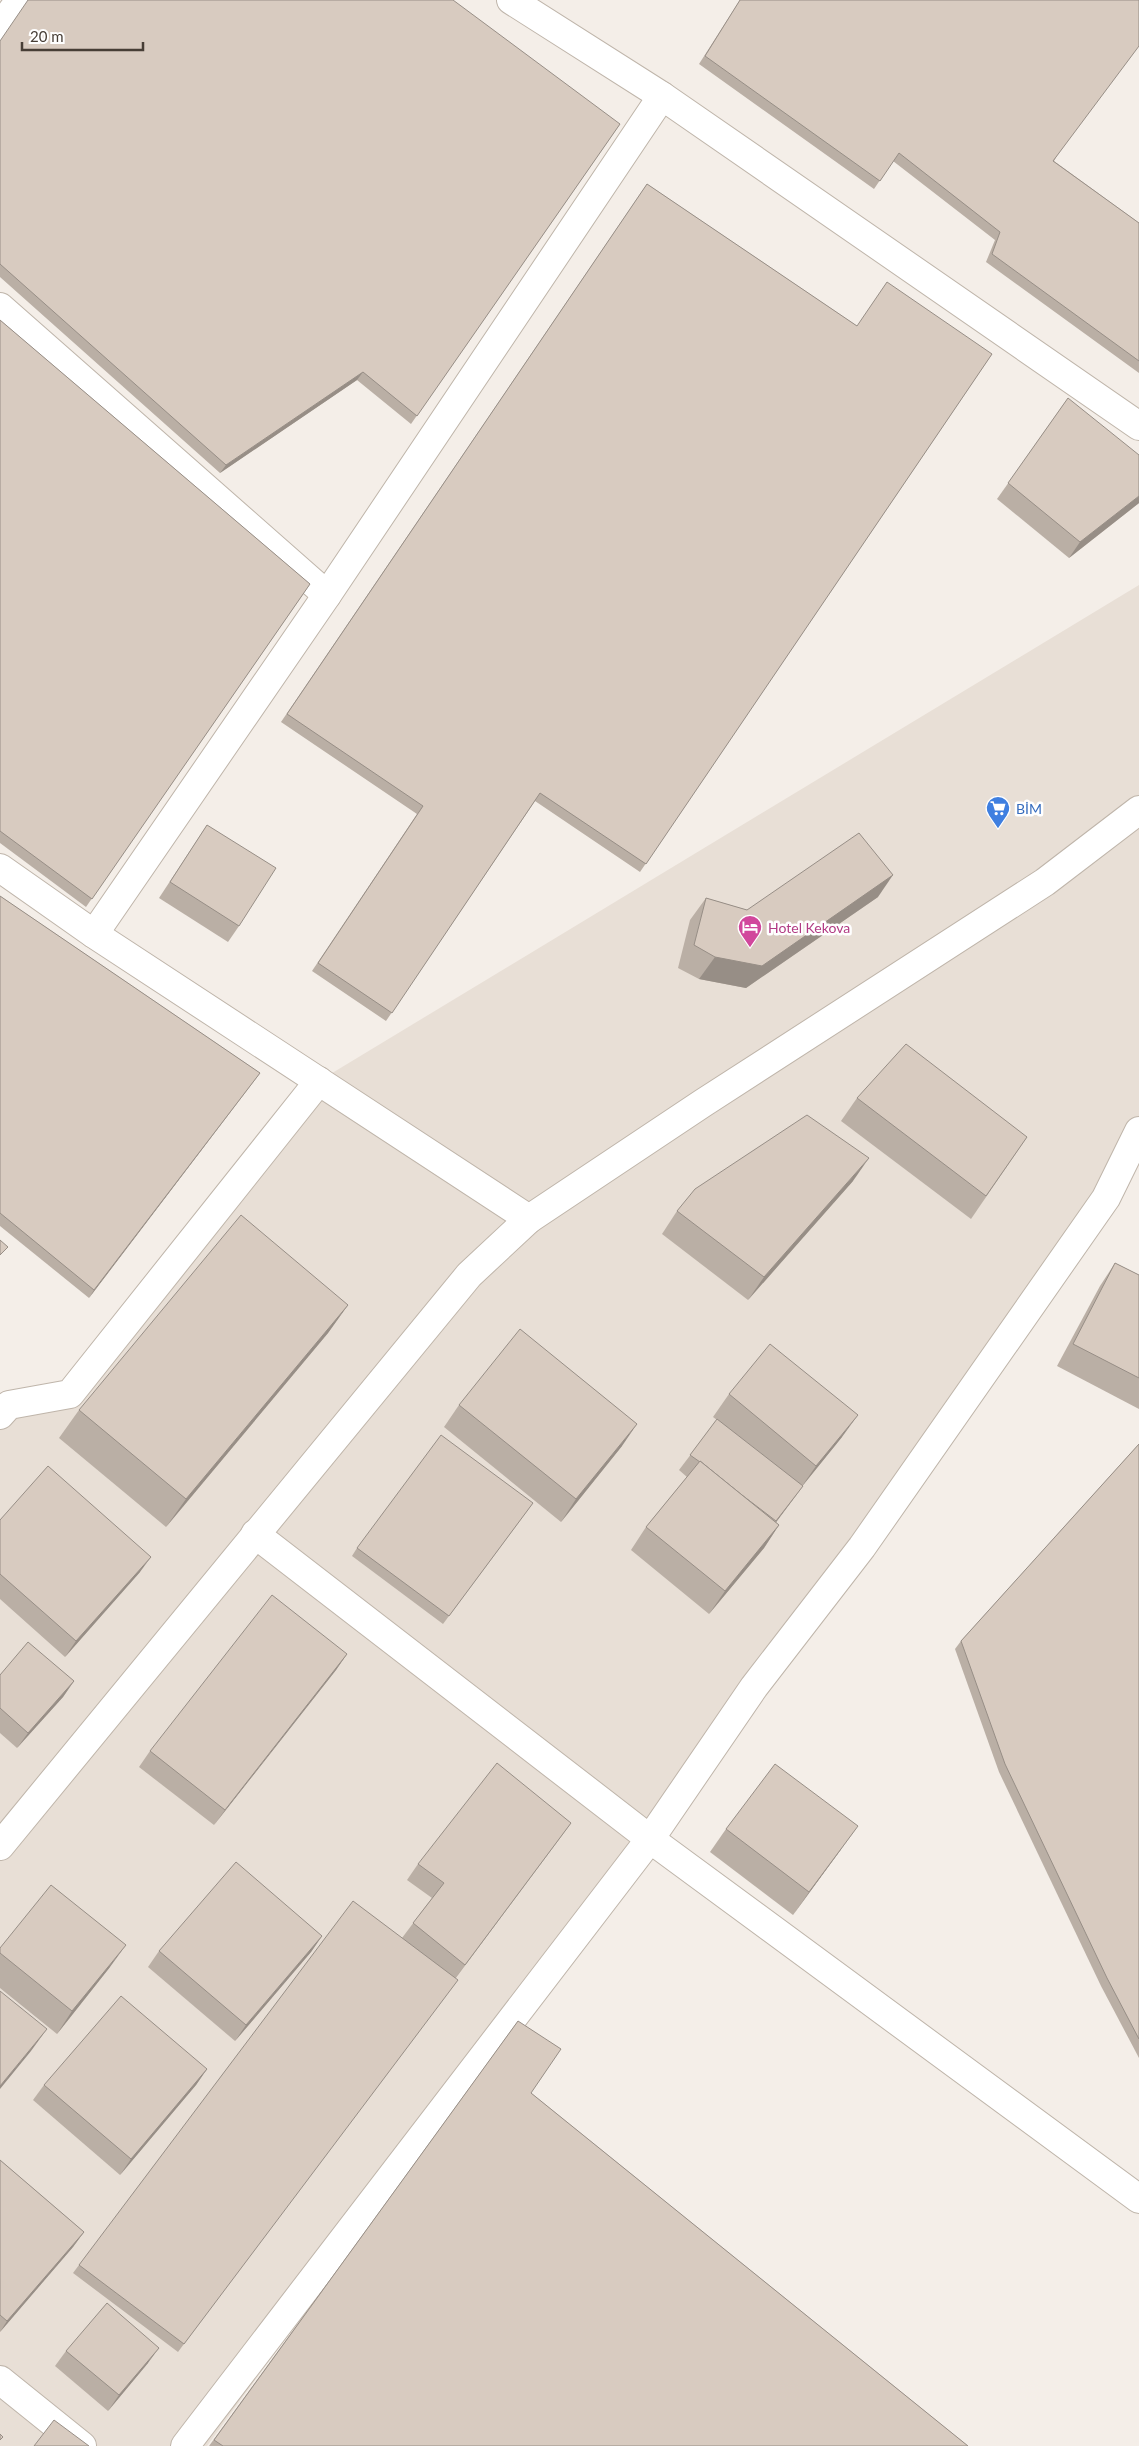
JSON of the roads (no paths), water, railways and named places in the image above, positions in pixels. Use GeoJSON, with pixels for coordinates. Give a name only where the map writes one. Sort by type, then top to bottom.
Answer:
{"type":"FeatureCollection","features":[{"type":"Feature","properties":{"kind":"street"},"geometry":{"type":"LineString","coordinates":[[0,27],[20,0]]}},
{"type":"Feature","properties":{"kind":"street"},"geometry":{"type":"LineString","coordinates":[[511,0],[662,96],[1139,426]]}},
{"type":"Feature","properties":{"kind":"street"},"geometry":{"type":"LineString","coordinates":[[94,934],[327,595],[662,96]]}},
{"type":"Feature","properties":{"kind":"street"},"geometry":{"type":"LineString","coordinates":[[0,307],[327,595]]}},
{"type":"Feature","properties":{"kind":"street"},"geometry":{"type":"LineString","coordinates":[[0,1846],[469,1275],[529,1219],[719,1092],[1045,882],[1139,810]]}},
{"type":"Feature","properties":{"kind":"street"},"geometry":{"type":"LineString","coordinates":[[0,868],[94,934],[529,1219]]}},
{"type":"Feature","properties":{"kind":"street"},"geometry":{"type":"LineString","coordinates":[[0,1415],[9,1405],[70,1394],[319,1081]]}},
{"type":"Feature","properties":{"kind":"street"},"geometry":{"type":"LineString","coordinates":[[185,2446],[650,1839],[754,1687],[862,1547],[1106,1198],[1139,1131]]}},
{"type":"Feature","properties":{"kind":"street"},"geometry":{"type":"LineString","coordinates":[[255,1534],[650,1839],[1139,2199]]}},
{"type":"Feature","properties":{"kind":"street"},"geometry":{"type":"LineString","coordinates":[[0,2380],[82,2446]]}},
{"type":"Feature","properties":{"kind":"place","name":"BİM"},"geometry":{"type":"Point","coordinates":[998,829]}},
{"type":"Feature","properties":{"kind":"place","name":"Hotel Kekova"},"geometry":{"type":"Point","coordinates":[750,948]}}]}
